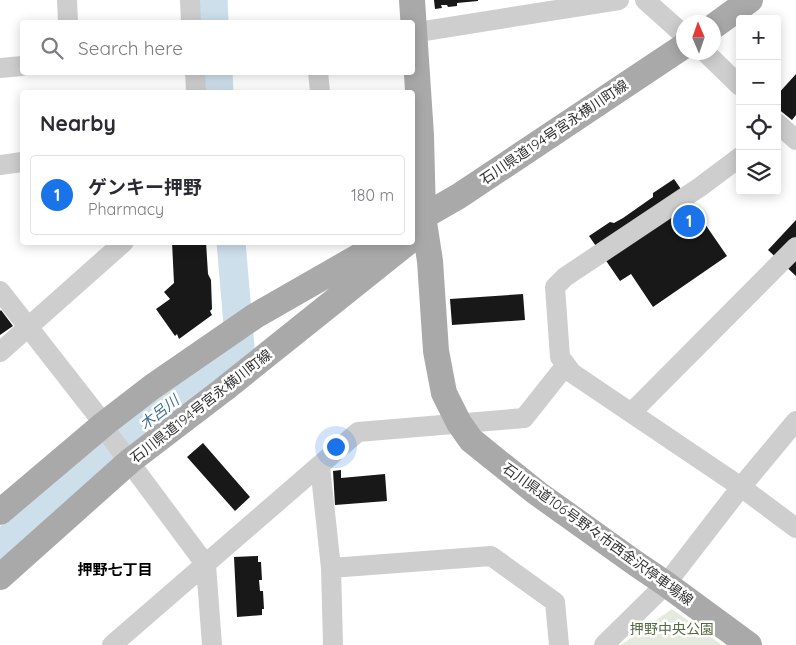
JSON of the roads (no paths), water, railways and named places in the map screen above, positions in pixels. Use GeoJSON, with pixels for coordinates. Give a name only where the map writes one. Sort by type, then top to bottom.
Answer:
{"type":"FeatureCollection","features":[{"type":"Feature","properties":{"kind":"main road","name":"石川県道106号野々市西金沢停車場線"},"geometry":{"type":"LineString","coordinates":[[412,0],[413,20]]}},
{"type":"Feature","properties":{"kind":"main road"},"geometry":{"type":"LineString","coordinates":[[721,21],[750,0]]}},
{"type":"Feature","properties":{"kind":"main road","name":"石川県道194号宮永横川町線"},"geometry":{"type":"LineString","coordinates":[[416,226],[676,51]]}},
{"type":"Feature","properties":{"kind":"main road","name":"石川県道106号野々市西金沢停車場線"},"geometry":{"type":"LineString","coordinates":[[415,58],[421,134],[416,226],[430,261],[436,351],[444,393],[459,423],[471,440],[537,493],[749,645]]}},
{"type":"Feature","properties":{"kind":"main road"},"geometry":{"type":"LineString","coordinates":[[0,512],[107,430],[152,387],[255,316],[379,245]]}},
{"type":"Feature","properties":{"kind":"main road","name":"石川県道194号宮永横川町線"},"geometry":{"type":"LineString","coordinates":[[0,576],[128,458],[223,390],[404,245]]}},
{"type":"Feature","properties":{"kind":"street"},"geometry":{"type":"LineString","coordinates":[[67,0],[68,20]]}},
{"type":"Feature","properties":{"kind":"street"},"geometry":{"type":"LineString","coordinates":[[190,0],[191,20]]}},
{"type":"Feature","properties":{"kind":"street"},"geometry":{"type":"LineString","coordinates":[[415,33],[619,0]]}},
{"type":"Feature","properties":{"kind":"street"},"geometry":{"type":"LineString","coordinates":[[645,0],[676,28]]}},
{"type":"Feature","properties":{"kind":"street"},"geometry":{"type":"LineString","coordinates":[[713,60],[736,82]]}},
{"type":"Feature","properties":{"kind":"street"},"geometry":{"type":"LineString","coordinates":[[0,68],[20,66]]}},
{"type":"Feature","properties":{"kind":"street"},"geometry":{"type":"LineString","coordinates":[[195,75],[196,90]]}},
{"type":"Feature","properties":{"kind":"street"},"geometry":{"type":"LineString","coordinates":[[318,75],[320,90]]}},
{"type":"Feature","properties":{"kind":"street"},"geometry":{"type":"LineString","coordinates":[[736,160],[700,187],[565,277],[555,288],[560,357],[572,373],[741,488],[796,528]]}},
{"type":"Feature","properties":{"kind":"street"},"geometry":{"type":"LineString","coordinates":[[0,165],[20,162]]}},
{"type":"Feature","properties":{"kind":"street"},"geometry":{"type":"LineString","coordinates":[[0,352],[121,245]]}},
{"type":"Feature","properties":{"kind":"street"},"geometry":{"type":"LineString","coordinates":[[631,413],[796,247]]}},
{"type":"Feature","properties":{"kind":"street"},"geometry":{"type":"LineString","coordinates":[[0,291],[107,430],[206,565],[212,645]]}},
{"type":"Feature","properties":{"kind":"street"},"geometry":{"type":"LineString","coordinates":[[112,645],[358,432],[524,418],[566,365]]}},
{"type":"Feature","properties":{"kind":"street"},"geometry":{"type":"LineString","coordinates":[[604,645],[666,584],[796,421]]}},
{"type":"Feature","properties":{"kind":"street"},"geometry":{"type":"LineString","coordinates":[[320,466],[331,568],[333,645]]}},
{"type":"Feature","properties":{"kind":"street"},"geometry":{"type":"LineString","coordinates":[[331,568],[491,556],[555,602],[559,645]]}},
{"type":"Feature","properties":{"kind":"waterway","name":"木呂川"},"geometry":{"type":"LineString","coordinates":[[213,0],[214,20]]}},
{"type":"Feature","properties":{"kind":"waterway","name":"木呂川"},"geometry":{"type":"LineString","coordinates":[[218,75],[219,90]]}},
{"type":"Feature","properties":{"kind":"waterway","name":"木呂川"},"geometry":{"type":"LineString","coordinates":[[0,546],[85,470],[139,430],[240,348],[231,245]]}},
{"type":"Feature","properties":{"kind":"place","name":"ゲンキー押野"},"geometry":{"type":"Point","coordinates":[689,221]}},
{"type":"Feature","properties":{"kind":"district","name":"押野七丁目"},"geometry":{"type":"Point","coordinates":[115,569]}},
{"type":"Feature","properties":{"kind":"park label","name":"押野中央公園"},"geometry":{"type":"Point","coordinates":[672,629]}}]}
